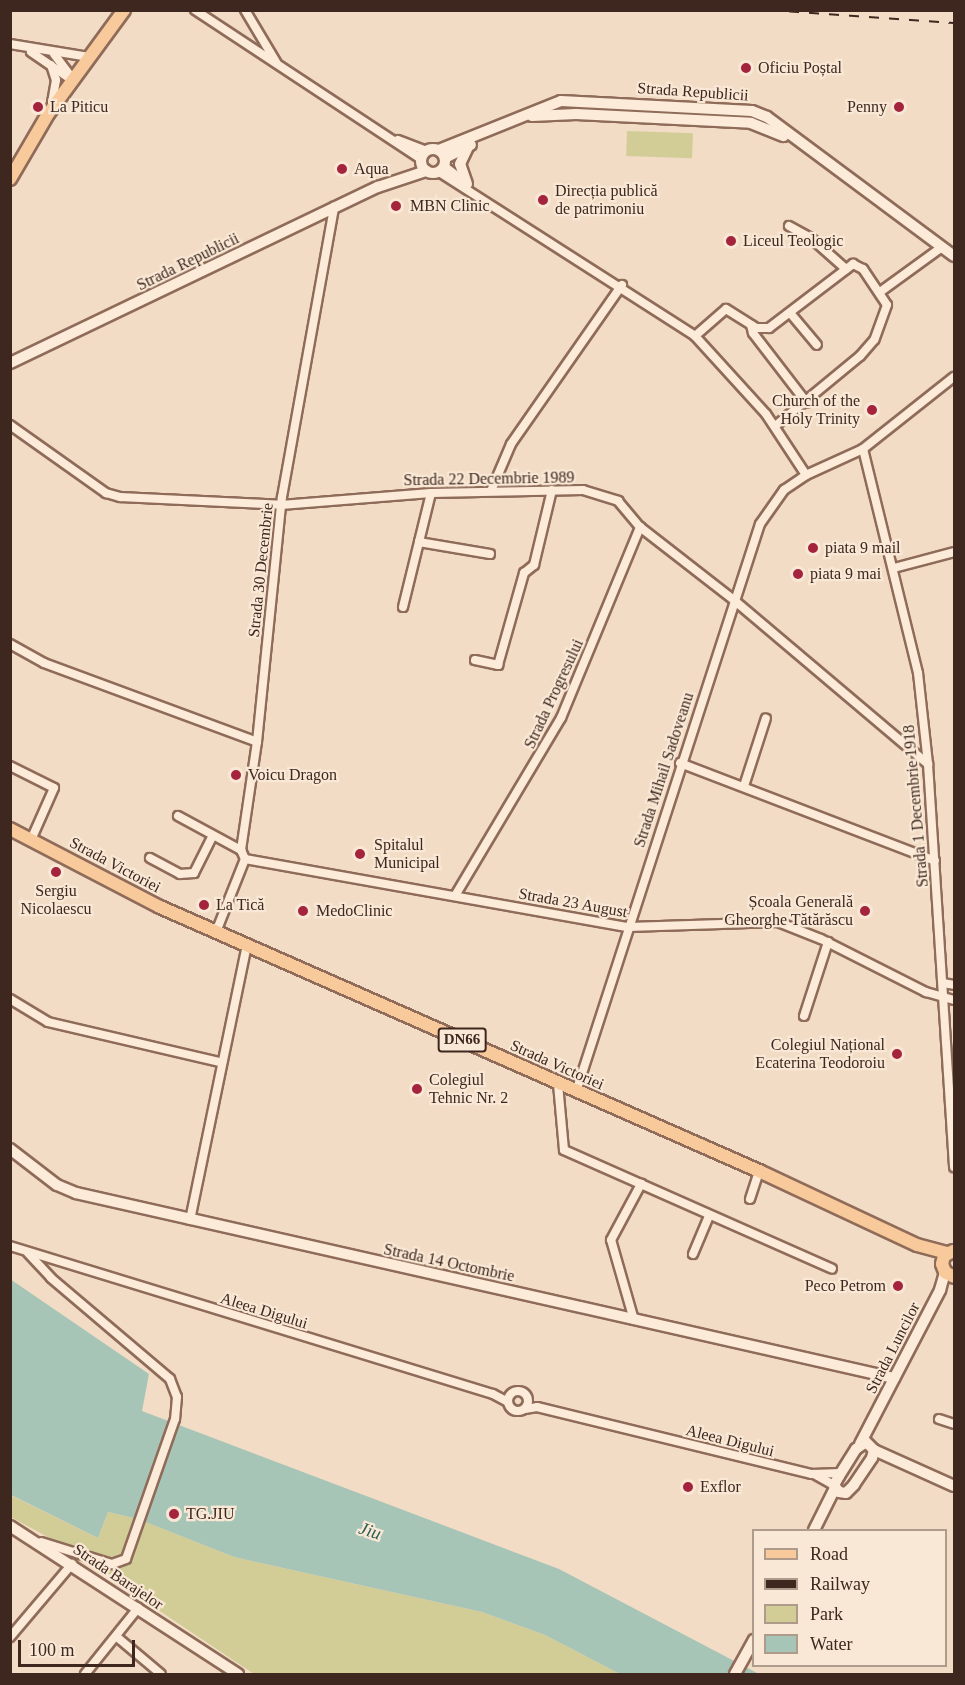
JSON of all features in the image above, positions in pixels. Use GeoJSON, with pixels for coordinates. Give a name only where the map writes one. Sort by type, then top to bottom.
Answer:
{"type":"FeatureCollection","features":[{"type":"Feature","properties":{"kind":"main road"},"geometry":{"type":"LineString","coordinates":[[10,179],[48,114],[124,10]]}},
{"type":"Feature","properties":{"kind":"main road"},"geometry":{"type":"LineString","coordinates":[[576,114],[577,101]]}},
{"type":"Feature","properties":{"kind":"main road","name":"Strada Republicii"},"geometry":{"type":"LineString","coordinates":[[424,161],[442,161],[486,134],[552,104],[577,101],[752,111],[767,117],[795,141]]}},
{"type":"Feature","properties":{"kind":"main road","name":"Strada Republicii"},"geometry":{"type":"LineString","coordinates":[[526,117],[576,114],[751,123],[795,141]]}},
{"type":"Feature","properties":{"kind":"main road","name":"Strada Republicii"},"geometry":{"type":"LineString","coordinates":[[10,363],[378,187],[424,161],[442,161],[486,134]]}},
{"type":"Feature","properties":{"kind":"main road"},"geometry":{"type":"LineString","coordinates":[[795,141],[954,256]]}},
{"type":"Feature","properties":{"kind":"main road"},"geometry":{"type":"LineString","coordinates":[[467,184],[460,164],[468,147]]}},
{"type":"Feature","properties":{"kind":"main road","name":"Strada Victoriei"},"geometry":{"type":"LineString","coordinates":[[10,829],[146,901],[759,1171],[951,1261]]}},
{"type":"Feature","properties":{"kind":"main road","name":"Strada 14 Octombrie"},"geometry":{"type":"LineString","coordinates":[[10,1149],[66,1190],[894,1378]]}},
{"type":"Feature","properties":{"kind":"main road","name":"Strada Luncilor"},"geometry":{"type":"LineString","coordinates":[[868,1446],[873,1420],[940,1290],[951,1261]]}},
{"type":"Feature","properties":{"kind":"main road"},"geometry":{"type":"LineString","coordinates":[[868,1446],[954,1486]]}},
{"type":"Feature","properties":{"kind":"main road"},"geometry":{"type":"LineString","coordinates":[[824,1514],[846,1493],[867,1466],[868,1446]]}},
{"type":"Feature","properties":{"kind":"main road"},"geometry":{"type":"LineString","coordinates":[[815,1529],[824,1514],[841,1473],[868,1446]]}},
{"type":"Feature","properties":{"kind":"main road"},"geometry":{"type":"LineString","coordinates":[[867,1466],[895,1459]]}},
{"type":"Feature","properties":{"kind":"main road"},"geometry":{"type":"LineString","coordinates":[[835,1486],[846,1493]]}},
{"type":"Feature","properties":{"kind":"main road","name":"Strada Barajelor"},"geometry":{"type":"LineString","coordinates":[[10,1526],[72,1564],[238,1674]]}},
{"type":"Feature","properties":{"kind":"main road"},"geometry":{"type":"LineString","coordinates":[[735,1674],[752,1643]]}},
{"type":"Feature","properties":{"kind":"street"},"geometry":{"type":"LineString","coordinates":[[195,10],[424,161]]}},
{"type":"Feature","properties":{"kind":"street"},"geometry":{"type":"LineString","coordinates":[[245,10],[278,66]]}},
{"type":"Feature","properties":{"kind":"street"},"geometry":{"type":"LineString","coordinates":[[10,44],[28,50],[88,57]]}},
{"type":"Feature","properties":{"kind":"street"},"geometry":{"type":"LineString","coordinates":[[28,50],[72,80]]}},
{"type":"Feature","properties":{"kind":"street"},"geometry":{"type":"LineString","coordinates":[[54,54],[72,80]]}},
{"type":"Feature","properties":{"kind":"street"},"geometry":{"type":"LineString","coordinates":[[48,114],[56,80],[50,64]]}},
{"type":"Feature","properties":{"kind":"street"},"geometry":{"type":"LineString","coordinates":[[442,161],[467,184],[474,194]]}},
{"type":"Feature","properties":{"kind":"street"},"geometry":{"type":"LineString","coordinates":[[442,161],[474,194],[622,285],[695,336],[775,426],[806,475],[862,449],[954,376]]}},
{"type":"Feature","properties":{"kind":"street","name":"Strada 30 Decembrie"},"geometry":{"type":"LineString","coordinates":[[241,850],[257,742],[281,505],[334,207]]}},
{"type":"Feature","properties":{"kind":"street"},"geometry":{"type":"LineString","coordinates":[[789,226],[811,238],[846,269]]}},
{"type":"Feature","properties":{"kind":"street"},"geometry":{"type":"LineString","coordinates":[[880,292],[942,247]]}},
{"type":"Feature","properties":{"kind":"street"},"geometry":{"type":"LineString","coordinates":[[695,336],[726,309],[751,326],[769,328],[791,314],[853,264],[860,266],[880,292],[887,313],[869,348],[807,402],[775,426]]}},
{"type":"Feature","properties":{"kind":"street"},"geometry":{"type":"LineString","coordinates":[[491,490],[511,444],[622,285]]}},
{"type":"Feature","properties":{"kind":"street"},"geometry":{"type":"LineString","coordinates":[[791,314],[817,345]]}},
{"type":"Feature","properties":{"kind":"street"},"geometry":{"type":"LineString","coordinates":[[751,326],[753,333],[807,402]]}},
{"type":"Feature","properties":{"kind":"street","name":"Strada 22 Decembrie 1989"},"geometry":{"type":"LineString","coordinates":[[10,425],[112,496],[281,505],[491,490],[583,490],[618,501],[640,527],[735,601],[928,764]]}},
{"type":"Feature","properties":{"kind":"street","name":"Strada 1 Decembrie 1918"},"geometry":{"type":"LineString","coordinates":[[862,449],[894,568],[918,672],[928,764],[954,1167]]}},
{"type":"Feature","properties":{"kind":"street","name":"Strada Mihail Sadoveanu"},"geometry":{"type":"LineString","coordinates":[[576,1092],[680,763],[760,524],[779,494],[806,475]]}},
{"type":"Feature","properties":{"kind":"street"},"geometry":{"type":"LineString","coordinates":[[475,660],[498,665],[524,573],[534,566],[552,490]]}},
{"type":"Feature","properties":{"kind":"street"},"geometry":{"type":"LineString","coordinates":[[403,607],[431,493]]}},
{"type":"Feature","properties":{"kind":"street","name":"Strada Progresului"},"geometry":{"type":"LineString","coordinates":[[456,894],[561,718],[640,527]]}},
{"type":"Feature","properties":{"kind":"street"},"geometry":{"type":"LineString","coordinates":[[419,542],[490,554]]}},
{"type":"Feature","properties":{"kind":"street"},"geometry":{"type":"LineString","coordinates":[[894,568],[954,552]]}},
{"type":"Feature","properties":{"kind":"street"},"geometry":{"type":"LineString","coordinates":[[10,644],[44,663],[257,742]]}},
{"type":"Feature","properties":{"kind":"street"},"geometry":{"type":"LineString","coordinates":[[744,786],[766,718]]}},
{"type":"Feature","properties":{"kind":"street"},"geometry":{"type":"LineString","coordinates":[[680,763],[935,861]]}},
{"type":"Feature","properties":{"kind":"street"},"geometry":{"type":"LineString","coordinates":[[10,766],[54,788],[31,840]]}},
{"type":"Feature","properties":{"kind":"street"},"geometry":{"type":"LineString","coordinates":[[178,816],[241,850],[245,859],[216,932]]}},
{"type":"Feature","properties":{"kind":"street"},"geometry":{"type":"LineString","coordinates":[[150,858],[180,874],[194,873],[213,836]]}},
{"type":"Feature","properties":{"kind":"street","name":"Strada 23 August"},"geometry":{"type":"LineString","coordinates":[[245,859],[456,894],[628,927],[770,921],[828,942],[944,998],[954,1000]]}},
{"type":"Feature","properties":{"kind":"street"},"geometry":{"type":"LineString","coordinates":[[804,1016],[828,942]]}},
{"type":"Feature","properties":{"kind":"street"},"geometry":{"type":"LineString","coordinates":[[190,1220],[220,1062],[247,945]]}},
{"type":"Feature","properties":{"kind":"street"},"geometry":{"type":"LineString","coordinates":[[943,983],[954,985]]}},
{"type":"Feature","properties":{"kind":"street"},"geometry":{"type":"LineString","coordinates":[[10,999],[48,1022],[220,1062]]}},
{"type":"Feature","properties":{"kind":"street"},"geometry":{"type":"LineString","coordinates":[[558,1084],[564,1150],[832,1269]]}},
{"type":"Feature","properties":{"kind":"street"},"geometry":{"type":"LineString","coordinates":[[750,1199],[759,1171]]}},
{"type":"Feature","properties":{"kind":"street"},"geometry":{"type":"LineString","coordinates":[[634,1320],[611,1240],[641,1184]]}},
{"type":"Feature","properties":{"kind":"street"},"geometry":{"type":"LineString","coordinates":[[693,1254],[709,1216]]}},
{"type":"Feature","properties":{"kind":"street","name":"Aleea Digului"},"geometry":{"type":"LineString","coordinates":[[10,1246],[493,1394],[508,1402],[514,1410],[537,1407],[812,1474],[835,1486]]}},
{"type":"Feature","properties":{"kind":"street"},"geometry":{"type":"LineString","coordinates":[[28,1252],[51,1278],[170,1379],[177,1389],[175,1419],[126,1559],[120,1564],[36,1541]]}},
{"type":"Feature","properties":{"kind":"street"},"geometry":{"type":"LineString","coordinates":[[508,1402],[512,1392]]}},
{"type":"Feature","properties":{"kind":"street","name":"Aleea Digului"},"geometry":{"type":"LineString","coordinates":[[493,1394],[512,1392],[526,1394]]}},
{"type":"Feature","properties":{"kind":"street"},"geometry":{"type":"LineString","coordinates":[[526,1394],[537,1407]]}},
{"type":"Feature","properties":{"kind":"street"},"geometry":{"type":"LineString","coordinates":[[525,1409],[526,1394]]}},
{"type":"Feature","properties":{"kind":"street"},"geometry":{"type":"LineString","coordinates":[[939,1419],[954,1424]]}},
{"type":"Feature","properties":{"kind":"street","name":"Aleea Digului"},"geometry":{"type":"LineString","coordinates":[[812,1474],[841,1473]]}},
{"type":"Feature","properties":{"kind":"street"},"geometry":{"type":"LineString","coordinates":[[10,1637],[72,1564]]}},
{"type":"Feature","properties":{"kind":"street"},"geometry":{"type":"LineString","coordinates":[[85,1674],[138,1608]]}},
{"type":"Feature","properties":{"kind":"street"},"geometry":{"type":"LineString","coordinates":[[117,1637],[161,1674]]}},
{"type":"Feature","properties":{"kind":"green space"},"geometry":{"type":"Polygon","coordinates":[[[627,131],[693,133],[692,158],[626,156],[627,131]]]}},
{"type":"Feature","properties":{"kind":"green space"},"geometry":{"type":"Polygon","coordinates":[[[10,1495],[98,1538],[108,1512],[138,1519],[234,1557],[482,1612],[545,1635],[620,1674],[254,1674],[55,1541],[11,1517],[10,1495]]]}},
{"type":"Feature","properties":{"kind":"water","name":"Jiu"},"geometry":{"type":"Polygon","coordinates":[[[10,1279],[149,1374],[142,1411],[559,1569],[759,1674],[620,1674],[545,1635],[482,1612],[234,1557],[138,1519],[108,1512],[98,1538],[11,1495],[10,1279]]]}},
{"type":"Feature","properties":{"kind":"railway"},"geometry":{"type":"LineString","coordinates":[[769,10],[954,23]]}},
{"type":"Feature","properties":{"kind":"place","name":"Oficiu Poștal"},"geometry":{"type":"Point","coordinates":[746,68]}},
{"type":"Feature","properties":{"kind":"place","name":"La Piticu"},"geometry":{"type":"Point","coordinates":[38,107]}},
{"type":"Feature","properties":{"kind":"place","name":"Penny"},"geometry":{"type":"Point","coordinates":[899,107]}},
{"type":"Feature","properties":{"kind":"place","name":"Aqua"},"geometry":{"type":"Point","coordinates":[342,169]}},
{"type":"Feature","properties":{"kind":"place","name":"Direcția publică de patrimoniu"},"geometry":{"type":"Point","coordinates":[543,200]}},
{"type":"Feature","properties":{"kind":"place","name":"MBN Clinic"},"geometry":{"type":"Point","coordinates":[396,206]}},
{"type":"Feature","properties":{"kind":"place","name":"Liceul Teologic"},"geometry":{"type":"Point","coordinates":[731,241]}},
{"type":"Feature","properties":{"kind":"place","name":"Church of the Holy Trinity"},"geometry":{"type":"Point","coordinates":[872,410]}},
{"type":"Feature","properties":{"kind":"place","name":"piata 9 mail"},"geometry":{"type":"Point","coordinates":[813,548]}},
{"type":"Feature","properties":{"kind":"place","name":"piata 9 mai"},"geometry":{"type":"Point","coordinates":[798,574]}},
{"type":"Feature","properties":{"kind":"place","name":"Voicu Dragon"},"geometry":{"type":"Point","coordinates":[236,775]}},
{"type":"Feature","properties":{"kind":"place","name":"Spitalul Municipal"},"geometry":{"type":"Point","coordinates":[360,854]}},
{"type":"Feature","properties":{"kind":"place","name":"Sergiu Nicolaescu"},"geometry":{"type":"Point","coordinates":[56,872]}},
{"type":"Feature","properties":{"kind":"place","name":"La Tică"},"geometry":{"type":"Point","coordinates":[204,905]}},
{"type":"Feature","properties":{"kind":"place","name":"MedoClinic"},"geometry":{"type":"Point","coordinates":[303,911]}},
{"type":"Feature","properties":{"kind":"place","name":"Școala Generală Gheorghe Tătărăscu"},"geometry":{"type":"Point","coordinates":[865,911]}},
{"type":"Feature","properties":{"kind":"place","name":"Colegiul Național Ecaterina Teodoroiu"},"geometry":{"type":"Point","coordinates":[897,1054]}},
{"type":"Feature","properties":{"kind":"place","name":"Colegiul Tehnic Nr. 2"},"geometry":{"type":"Point","coordinates":[417,1089]}},
{"type":"Feature","properties":{"kind":"place","name":"Peco Petrom"},"geometry":{"type":"Point","coordinates":[898,1286]}},
{"type":"Feature","properties":{"kind":"place","name":"Exflor"},"geometry":{"type":"Point","coordinates":[688,1487]}},
{"type":"Feature","properties":{"kind":"place","name":"TG.JIU"},"geometry":{"type":"Point","coordinates":[174,1514]}}]}
